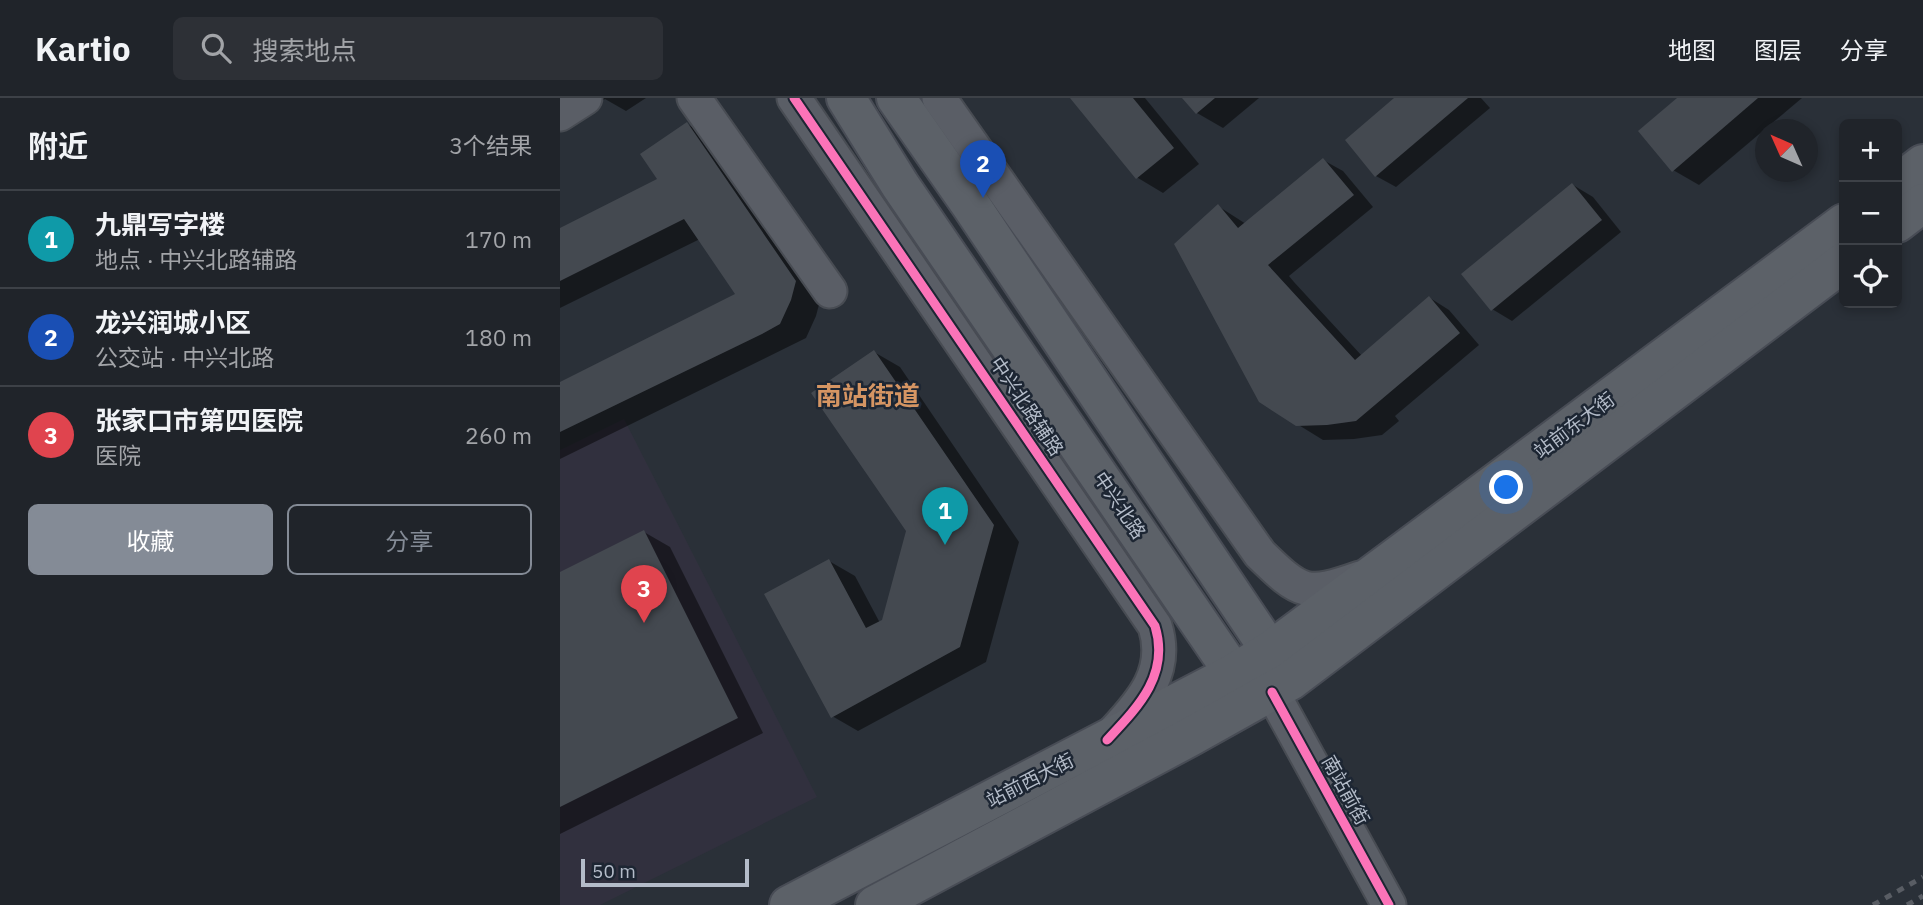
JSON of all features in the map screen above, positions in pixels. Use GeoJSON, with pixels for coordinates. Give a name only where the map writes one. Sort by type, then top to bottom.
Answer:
{"type":"FeatureCollection","features":[{"type":"Feature","properties":{"kind":"main road","name":"中兴北路"},"geometry":{"type":"LineString","coordinates":[[846,98],[900,185],[1264,680]]}},
{"type":"Feature","properties":{"kind":"main road"},"geometry":{"type":"LineString","coordinates":[[896,98],[978,215],[1264,680]]}},
{"type":"Feature","properties":{"kind":"main road"},"geometry":{"type":"LineString","coordinates":[[1900,182],[1923,164]]}},
{"type":"Feature","properties":{"kind":"main road"},"geometry":{"type":"LineString","coordinates":[[1902,219],[1923,203]]}},
{"type":"Feature","properties":{"kind":"main road","name":"站前东大街"},"geometry":{"type":"LineString","coordinates":[[1264,680],[1376,572],[1839,227]]}},
{"type":"Feature","properties":{"kind":"main road","name":"站前东大街"},"geometry":{"type":"LineString","coordinates":[[1264,680],[1839,266]]}},
{"type":"Feature","properties":{"kind":"main road","name":"站前西大街"},"geometry":{"type":"LineString","coordinates":[[789,905],[1107,740],[1264,680]]}},
{"type":"Feature","properties":{"kind":"main road","name":"站前西大街"},"geometry":{"type":"LineString","coordinates":[[874,905],[1264,680]]}},
{"type":"Feature","properties":{"kind":"street"},"geometry":{"type":"LineString","coordinates":[[694,98],[830,291]]}},
{"type":"Feature","properties":{"kind":"street","name":"中兴北路辅路"},"geometry":{"type":"LineString","coordinates":[[794,98],[1155,626],[1160,642],[1153,679],[1145,697],[1107,740]]}},
{"type":"Feature","properties":{"kind":"street"},"geometry":{"type":"LineString","coordinates":[[939,98],[1260,554],[1281,575],[1299,587],[1324,591],[1376,572]]}},
{"type":"Feature","properties":{"kind":"street"},"geometry":{"type":"LineString","coordinates":[[560,114],[590,103]]}},
{"type":"Feature","properties":{"kind":"street","name":"南站前街"},"geometry":{"type":"LineString","coordinates":[[1264,680],[1389,905]]}},
{"type":"Feature","properties":{"kind":"shaded area"},"geometry":{"type":"Polygon","coordinates":[[[624,419],[817,797],[600,905],[560,905],[560,450],[624,419]]]}},
{"type":"Feature","properties":{"kind":"building"},"geometry":{"type":"Polygon","coordinates":[[[1070,98],[1133,98],[1174,148],[1136,179],[1070,98]]]}},
{"type":"Feature","properties":{"kind":"building"},"geometry":{"type":"Polygon","coordinates":[[[1182,98],[1215,98],[1196,114],[1182,98]]]}},
{"type":"Feature","properties":{"kind":"building"},"geometry":{"type":"Polygon","coordinates":[[[1394,98],[1468,98],[1375,177],[1345,140],[1394,98]]]}},
{"type":"Feature","properties":{"kind":"building"},"geometry":{"type":"Polygon","coordinates":[[[1677,98],[1758,98],[1672,172],[1638,131],[1677,98]]]}},
{"type":"Feature","properties":{"kind":"building"},"geometry":{"type":"Polygon","coordinates":[[[687,122],[796,281],[791,300],[780,324],[560,432],[560,382],[735,294],[684,219],[560,281],[560,228],[657,179],[640,154],[687,122]]]}},
{"type":"Feature","properties":{"kind":"building"},"geometry":{"type":"Polygon","coordinates":[[[1323,158],[1354,195],[1268,265],[1355,360],[1429,296],[1460,333],[1356,421],[1296,426],[1259,402],[1174,244],[1218,204],[1238,228],[1323,158]]]}},
{"type":"Feature","properties":{"kind":"building"},"geometry":{"type":"Polygon","coordinates":[[[1572,183],[1602,220],[1491,311],[1461,274],[1572,183]]]}},
{"type":"Feature","properties":{"kind":"building"},"geometry":{"type":"Polygon","coordinates":[[[874,350],[994,525],[960,647],[831,718],[764,594],[829,559],[866,628],[882,620],[906,531],[811,393],[874,350]]]}},
{"type":"Feature","properties":{"kind":"building"},"geometry":{"type":"Polygon","coordinates":[[[644,530],[738,718],[560,807],[560,572],[644,530]]]}},
{"type":"Feature","properties":{"kind":"railway"},"geometry":{"type":"LineString","coordinates":[[1873,905],[1923,877]]}},
{"type":"Feature","properties":{"kind":"railway"},"geometry":{"type":"LineString","coordinates":[[1907,905],[1923,896]]}},
{"type":"Feature","properties":{"kind":"cycle path"},"geometry":{"type":"LineString","coordinates":[[794,98],[1155,626],[1159,644],[1155,675],[1140,702],[1107,740]]}},
{"type":"Feature","properties":{"kind":"cycle path"},"geometry":{"type":"LineString","coordinates":[[1272,692],[1389,905]]}},
{"type":"Feature","properties":{"kind":"place","name":"龙兴润城小区"},"geometry":{"type":"Point","coordinates":[983,198]}},
{"type":"Feature","properties":{"kind":"place","name":"九鼎写字楼"},"geometry":{"type":"Point","coordinates":[945,545]}},
{"type":"Feature","properties":{"kind":"place","name":"张家口市第四医院"},"geometry":{"type":"Point","coordinates":[644,623]}},
{"type":"Feature","properties":{"kind":"district","name":"南站街道"},"geometry":{"type":"Point","coordinates":[868,396]}}]}
